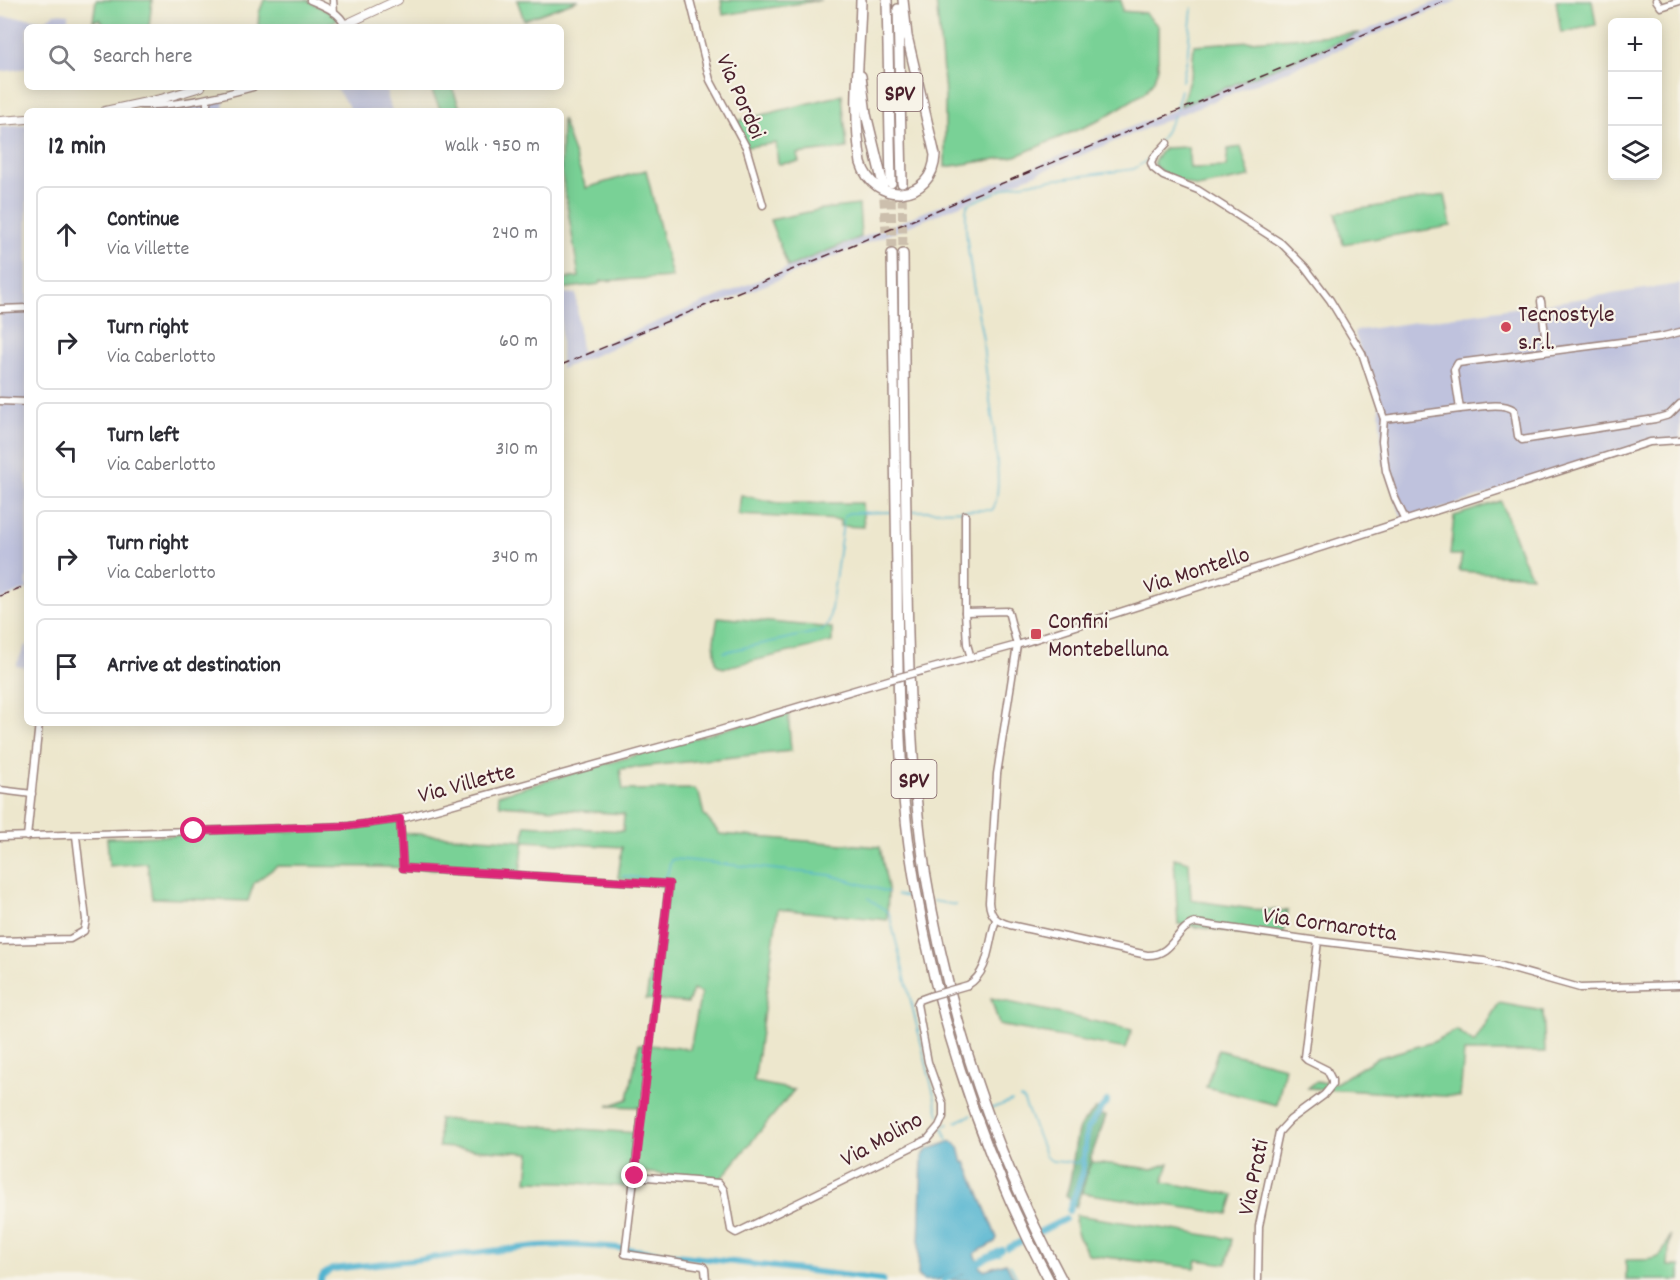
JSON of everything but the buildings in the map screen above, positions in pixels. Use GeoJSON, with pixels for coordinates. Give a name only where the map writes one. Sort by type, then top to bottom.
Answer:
{"type":"FeatureCollection","features":[{"type":"Feature","properties":{"kind":"highway"},"geometry":{"type":"LineString","coordinates":[[861,0],[856,88],[859,153],[863,170],[873,184],[883,190],[898,193],[913,190],[928,177],[935,155],[907,36],[903,0]]}},
{"type":"Feature","properties":{"kind":"highway","name":"SPV"},"geometry":{"type":"LineString","coordinates":[[859,56],[866,114],[887,183],[888,0]]}},
{"type":"Feature","properties":{"kind":"highway","name":"SPV"},"geometry":{"type":"LineString","coordinates":[[898,0],[902,183]]}},
{"type":"Feature","properties":{"kind":"highway","name":"SPV"},"geometry":{"type":"LineString","coordinates":[[889,254],[901,765],[909,843],[921,917],[939,999],[968,1094],[1006,1192],[1049,1280]]}},
{"type":"Feature","properties":{"kind":"highway","name":"SPV"},"geometry":{"type":"LineString","coordinates":[[903,254],[910,709],[915,784],[925,870],[948,981],[983,1100],[1014,1179],[1062,1280]]}},
{"type":"Feature","properties":{"kind":"main road"},"geometry":{"type":"LineString","coordinates":[[345,24],[398,0]]}},
{"type":"Feature","properties":{"kind":"main road"},"geometry":{"type":"LineString","coordinates":[[122,108],[190,90]]}},
{"type":"Feature","properties":{"kind":"main road"},"geometry":{"type":"LineString","coordinates":[[0,122],[24,119]]}},
{"type":"Feature","properties":{"kind":"street"},"geometry":{"type":"LineString","coordinates":[[310,0],[342,18],[341,24]]}},
{"type":"Feature","properties":{"kind":"street"},"geometry":{"type":"LineString","coordinates":[[333,0],[334,12]]}},
{"type":"Feature","properties":{"kind":"street","name":"Via Pordoi"},"geometry":{"type":"LineString","coordinates":[[690,0],[710,80],[746,147],[763,206]]}},
{"type":"Feature","properties":{"kind":"street"},"geometry":{"type":"LineString","coordinates":[[1656,0],[1661,7],[1680,1]]}},
{"type":"Feature","properties":{"kind":"street"},"geometry":{"type":"LineString","coordinates":[[138,105],[167,105],[207,99],[242,90]]}},
{"type":"Feature","properties":{"kind":"street"},"geometry":{"type":"LineString","coordinates":[[207,99],[207,108]]}},
{"type":"Feature","properties":{"kind":"street"},"geometry":{"type":"LineString","coordinates":[[1167,142],[1151,163],[1157,172],[1198,190],[1281,243],[1305,267],[1330,300],[1362,353],[1384,419],[1382,441],[1386,471],[1406,521]]}},
{"type":"Feature","properties":{"kind":"street"},"geometry":{"type":"LineString","coordinates":[[1541,301],[1547,351]]}},
{"type":"Feature","properties":{"kind":"street"},"geometry":{"type":"LineString","coordinates":[[0,309],[24,308]]}},
{"type":"Feature","properties":{"kind":"street"},"geometry":{"type":"LineString","coordinates":[[1460,409],[1454,370],[1458,363],[1660,337],[1680,332]]}},
{"type":"Feature","properties":{"kind":"street"},"geometry":{"type":"LineString","coordinates":[[0,401],[24,402]]}},
{"type":"Feature","properties":{"kind":"street"},"geometry":{"type":"LineString","coordinates":[[1384,419],[1502,406],[1514,410],[1518,436],[1522,440],[1655,419],[1669,415],[1680,404]]}},
{"type":"Feature","properties":{"kind":"street","name":"Via Montello"},"geometry":{"type":"LineString","coordinates":[[892,679],[1017,645],[1650,442],[1680,440]]}},
{"type":"Feature","properties":{"kind":"street"},"geometry":{"type":"LineString","coordinates":[[965,515],[965,612],[967,644],[971,658]]}},
{"type":"Feature","properties":{"kind":"street"},"geometry":{"type":"LineString","coordinates":[[965,612],[1008,611],[1017,645],[997,774],[989,902],[990,913],[996,920]]}},
{"type":"Feature","properties":{"kind":"street","name":"Via Villette"},"geometry":{"type":"LineString","coordinates":[[0,837],[349,826],[400,819],[717,731],[892,679]]}},
{"type":"Feature","properties":{"kind":"street"},"geometry":{"type":"LineString","coordinates":[[27,837],[39,726]]}},
{"type":"Feature","properties":{"kind":"street"},"geometry":{"type":"LineString","coordinates":[[0,790],[32,794]]}},
{"type":"Feature","properties":{"kind":"street"},"geometry":{"type":"LineString","coordinates":[[400,819],[403,868],[669,884],[625,1254],[703,1266],[706,1280]]}},
{"type":"Feature","properties":{"kind":"street"},"geometry":{"type":"LineString","coordinates":[[0,941],[70,939],[81,935],[84,931],[86,920],[76,836]]}},
{"type":"Feature","properties":{"kind":"street","name":"Via Molino"},"geometry":{"type":"LineString","coordinates":[[635,1176],[720,1183],[724,1190],[731,1230],[736,1233],[928,1139],[943,1117],[943,1104],[928,1062],[917,1004],[919,1000],[968,985],[979,975],[986,963],[996,920]]}},
{"type":"Feature","properties":{"kind":"street","name":"Via Cornarotta"},"geometry":{"type":"LineString","coordinates":[[996,920],[1147,955],[1164,951],[1187,927],[1195,923],[1318,941],[1484,961],[1580,988],[1680,985]]}},
{"type":"Feature","properties":{"kind":"street","name":"Via Prati"},"geometry":{"type":"LineString","coordinates":[[1258,1280],[1259,1226],[1279,1132],[1290,1120],[1324,1095],[1332,1085],[1327,1070],[1304,1057],[1318,941]]}},
{"type":"Feature","properties":{"kind":"shaded area"},"geometry":{"type":"Polygon","coordinates":[[[1440,0],[1459,0],[564,368],[564,293],[576,294],[581,353],[1440,0]]]}},
{"type":"Feature","properties":{"kind":"shaded area"},"geometry":{"type":"Polygon","coordinates":[[[55,13],[68,14],[68,24],[24,24],[24,68],[0,72],[0,17],[44,21],[55,13]]]}},
{"type":"Feature","properties":{"kind":"shaded area"},"geometry":{"type":"Polygon","coordinates":[[[337,90],[386,90],[391,108],[350,108],[337,90]]]}},
{"type":"Feature","properties":{"kind":"shaded area"},"geometry":{"type":"Polygon","coordinates":[[[224,100],[223,108],[151,108],[197,107],[224,100]]]}},
{"type":"Feature","properties":{"kind":"shaded area"},"geometry":{"type":"Polygon","coordinates":[[[24,125],[24,590],[0,600],[0,127],[24,125]]]}},
{"type":"Feature","properties":{"kind":"shaded area"},"geometry":{"type":"Polygon","coordinates":[[[1680,284],[1680,441],[1653,442],[1403,521],[1383,463],[1379,406],[1354,331],[1680,284]]]}},
{"type":"Feature","properties":{"kind":"shaded area"},"geometry":{"type":"Polygon","coordinates":[[[24,648],[24,667],[16,666],[24,648]]]}},
{"type":"Feature","properties":{"kind":"green space"},"geometry":{"type":"Polygon","coordinates":[[[96,0],[152,0],[149,24],[103,24],[100,19],[93,21],[96,0]]]}},
{"type":"Feature","properties":{"kind":"green space"},"geometry":{"type":"Polygon","coordinates":[[[264,0],[307,0],[341,18],[328,24],[258,24],[259,13],[264,0]]]}},
{"type":"Feature","properties":{"kind":"green space"},"geometry":{"type":"Polygon","coordinates":[[[517,0],[578,0],[524,20],[517,0]]]}},
{"type":"Feature","properties":{"kind":"green space"},"geometry":{"type":"Polygon","coordinates":[[[721,0],[821,0],[723,15],[721,0]]]}},
{"type":"Feature","properties":{"kind":"green space"},"geometry":{"type":"Polygon","coordinates":[[[936,0],[1121,0],[1122,11],[1145,13],[1158,26],[1158,68],[1153,82],[1144,93],[1098,121],[1016,156],[945,167],[945,93],[936,0]]]}},
{"type":"Feature","properties":{"kind":"green space"},"geometry":{"type":"Polygon","coordinates":[[[1556,0],[1592,0],[1596,25],[1561,33],[1556,0]]]}},
{"type":"Feature","properties":{"kind":"green space"},"geometry":{"type":"Polygon","coordinates":[[[1360,33],[1181,106],[1192,71],[1194,45],[1360,33]]]}},
{"type":"Feature","properties":{"kind":"green space"},"geometry":{"type":"Polygon","coordinates":[[[431,90],[453,90],[460,108],[440,108],[431,90]]]}},
{"type":"Feature","properties":{"kind":"green space"},"geometry":{"type":"Polygon","coordinates":[[[842,95],[847,148],[797,154],[799,162],[778,164],[776,143],[747,147],[734,122],[842,95]]]}},
{"type":"Feature","properties":{"kind":"green space"},"geometry":{"type":"Polygon","coordinates":[[[564,125],[586,188],[646,170],[672,277],[601,281],[600,284],[564,289],[564,279],[579,277],[564,187],[564,125]]]}},
{"type":"Feature","properties":{"kind":"green space"},"geometry":{"type":"Polygon","coordinates":[[[1188,147],[1190,168],[1226,167],[1228,149],[1241,147],[1250,177],[1197,187],[1168,176],[1155,166],[1154,161],[1164,148],[1188,147]]]}},
{"type":"Feature","properties":{"kind":"green space"},"geometry":{"type":"Polygon","coordinates":[[[1445,195],[1451,226],[1343,244],[1336,213],[1445,195]]]}},
{"type":"Feature","properties":{"kind":"green space"},"geometry":{"type":"Polygon","coordinates":[[[859,205],[861,237],[788,267],[770,220],[823,209],[859,205]]]}},
{"type":"Feature","properties":{"kind":"green space"},"geometry":{"type":"Polygon","coordinates":[[[741,495],[778,503],[862,503],[864,527],[840,526],[840,520],[738,515],[741,495]]]}},
{"type":"Feature","properties":{"kind":"green space"},"geometry":{"type":"Polygon","coordinates":[[[1501,501],[1524,562],[1532,576],[1459,571],[1462,555],[1450,555],[1454,516],[1501,501]]]}},
{"type":"Feature","properties":{"kind":"green space"},"geometry":{"type":"Polygon","coordinates":[[[718,617],[832,628],[832,642],[723,668],[716,664],[714,640],[718,617]]]}},
{"type":"Feature","properties":{"kind":"green space"},"geometry":{"type":"Polygon","coordinates":[[[788,711],[791,751],[620,769],[623,790],[694,789],[699,794],[704,815],[720,834],[880,847],[888,889],[887,920],[778,909],[754,1082],[794,1090],[720,1180],[631,1171],[628,1187],[527,1181],[530,1153],[439,1147],[439,1119],[637,1133],[639,1107],[608,1106],[628,1099],[639,1044],[690,1049],[701,993],[693,990],[688,1003],[646,999],[666,887],[618,878],[622,847],[524,841],[525,825],[623,831],[624,814],[500,805],[498,795],[788,711]]]}},
{"type":"Feature","properties":{"kind":"green space"},"geometry":{"type":"Polygon","coordinates":[[[403,821],[402,833],[524,841],[520,872],[277,866],[254,883],[248,901],[152,898],[147,863],[109,866],[107,838],[350,829],[403,821]]]}},
{"type":"Feature","properties":{"kind":"green space"},"geometry":{"type":"Polygon","coordinates":[[[1174,858],[1189,862],[1191,900],[1252,909],[1288,911],[1282,940],[1178,924],[1174,858]]]}},
{"type":"Feature","properties":{"kind":"green space"},"geometry":{"type":"Polygon","coordinates":[[[991,998],[1132,1030],[1126,1049],[999,1025],[991,998]]]}},
{"type":"Feature","properties":{"kind":"green space"},"geometry":{"type":"Polygon","coordinates":[[[1499,1003],[1543,1011],[1545,1052],[1464,1052],[1460,1097],[1308,1088],[1315,1082],[1336,1083],[1377,1058],[1433,1042],[1457,1030],[1474,1043],[1499,1003]]]}},
{"type":"Feature","properties":{"kind":"green space"},"geometry":{"type":"Polygon","coordinates":[[[1218,1050],[1285,1067],[1277,1105],[1206,1087],[1218,1050]]]}},
{"type":"Feature","properties":{"kind":"green space"},"geometry":{"type":"Polygon","coordinates":[[[1095,1109],[1103,1109],[1095,1122],[1101,1115],[1106,1116],[1076,1207],[1066,1195],[1076,1139],[1081,1125],[1095,1109]]]}},
{"type":"Feature","properties":{"kind":"green space"},"geometry":{"type":"Polygon","coordinates":[[[1092,1162],[1153,1169],[1169,1163],[1163,1182],[1234,1195],[1228,1214],[1082,1193],[1092,1162]]]}},
{"type":"Feature","properties":{"kind":"green space"},"geometry":{"type":"Polygon","coordinates":[[[1076,1215],[1232,1239],[1227,1264],[1197,1260],[1195,1268],[1089,1255],[1077,1231],[1076,1215]]]}},
{"type":"Feature","properties":{"kind":"green space"},"geometry":{"type":"Polygon","coordinates":[[[1670,1235],[1668,1266],[1680,1266],[1680,1280],[1626,1280],[1626,1260],[1655,1258],[1664,1251],[1670,1235]]]}},
{"type":"Feature","properties":{"kind":"water"},"geometry":{"type":"Polygon","coordinates":[[[952,1141],[959,1147],[963,1163],[966,1162],[997,1238],[995,1242],[975,1253],[980,1268],[984,1270],[1006,1263],[1015,1280],[950,1280],[964,1273],[962,1268],[938,1280],[923,1280],[918,1275],[922,1157],[927,1150],[952,1141]]]}},
{"type":"Feature","properties":{"kind":"waterway"},"geometry":{"type":"LineString","coordinates":[[1182,81],[1187,59],[1192,8]]}},
{"type":"Feature","properties":{"kind":"waterway"},"geometry":{"type":"LineString","coordinates":[[1176,109],[1181,90]]}},
{"type":"Feature","properties":{"kind":"waterway"},"geometry":{"type":"LineString","coordinates":[[910,511],[992,510],[996,499],[997,456],[983,340],[968,248],[966,228],[968,204],[1013,185],[1134,169],[1150,158],[1174,116]]}},
{"type":"Feature","properties":{"kind":"waterway"},"geometry":{"type":"LineString","coordinates":[[724,652],[821,631],[829,623],[844,516],[848,513],[893,512]]}},
{"type":"Feature","properties":{"kind":"waterway"},"geometry":{"type":"LineString","coordinates":[[623,876],[660,880],[667,875],[671,860],[675,859],[830,875],[888,892]]}},
{"type":"Feature","properties":{"kind":"waterway"},"geometry":{"type":"LineString","coordinates":[[897,895],[914,898]]}},
{"type":"Feature","properties":{"kind":"waterway"},"geometry":{"type":"LineString","coordinates":[[868,898],[889,913],[939,1115]]}},
{"type":"Feature","properties":{"kind":"waterway"},"geometry":{"type":"LineString","coordinates":[[933,901],[956,905]]}},
{"type":"Feature","properties":{"kind":"waterway"},"geometry":{"type":"LineString","coordinates":[[1020,1098],[1023,1099],[1046,1157],[1052,1161],[1077,1163],[1084,1155]]}},
{"type":"Feature","properties":{"kind":"waterway"},"geometry":{"type":"LineString","coordinates":[[990,1109],[1012,1101]]}},
{"type":"Feature","properties":{"kind":"waterway"},"geometry":{"type":"LineString","coordinates":[[1069,1211],[1082,1175],[1087,1129],[1107,1101]]}},
{"type":"Feature","properties":{"kind":"waterway"},"geometry":{"type":"LineString","coordinates":[[956,1122],[971,1115]]}},
{"type":"Feature","properties":{"kind":"waterway"},"geometry":{"type":"LineString","coordinates":[[943,1126],[949,1124]]}},
{"type":"Feature","properties":{"kind":"waterway"},"geometry":{"type":"LineString","coordinates":[[942,1126],[948,1142]]}},
{"type":"Feature","properties":{"kind":"waterway"},"geometry":{"type":"LineString","coordinates":[[1008,1248],[1065,1219]]}},
{"type":"Feature","properties":{"kind":"waterway"},"geometry":{"type":"LineString","coordinates":[[320,1280],[332,1269],[537,1246],[569,1245],[610,1247],[883,1280]]}},
{"type":"Feature","properties":{"kind":"waterway"},"geometry":{"type":"LineString","coordinates":[[944,1280],[1002,1250]]}},
{"type":"Feature","properties":{"kind":"waterway"},"geometry":{"type":"LineString","coordinates":[[983,1262],[1000,1255]]}},
{"type":"Feature","properties":{"kind":"waterway"},"geometry":{"type":"LineString","coordinates":[[1010,1264],[1018,1280]]}},
{"type":"Feature","properties":{"kind":"tunnel"},"geometry":{"type":"LineString","coordinates":[[902,183],[903,254]]}},
{"type":"Feature","properties":{"kind":"tunnel"},"geometry":{"type":"LineString","coordinates":[[883,184],[886,232]]}},
{"type":"Feature","properties":{"kind":"tunnel"},"geometry":{"type":"LineString","coordinates":[[891,185],[892,254]]}},
{"type":"Feature","properties":{"kind":"railway"},"geometry":{"type":"LineString","coordinates":[[564,364],[1447,0]]}},
{"type":"Feature","properties":{"kind":"railway"},"geometry":{"type":"LineString","coordinates":[[0,596],[24,586]]}},
{"type":"Feature","properties":{"kind":"place","name":"Tecnostyle s.r.l."},"geometry":{"type":"Point","coordinates":[1506,327]}},
{"type":"Feature","properties":{"kind":"place","name":"Confini Montebelluna"},"geometry":{"type":"Point","coordinates":[1036,634]}},
{"type":"Feature","properties":{"kind":"route"},"geometry":{"type":"LineString","coordinates":[[194,831],[349,826],[400,819],[403,868],[669,884],[635,1176]]}}]}
